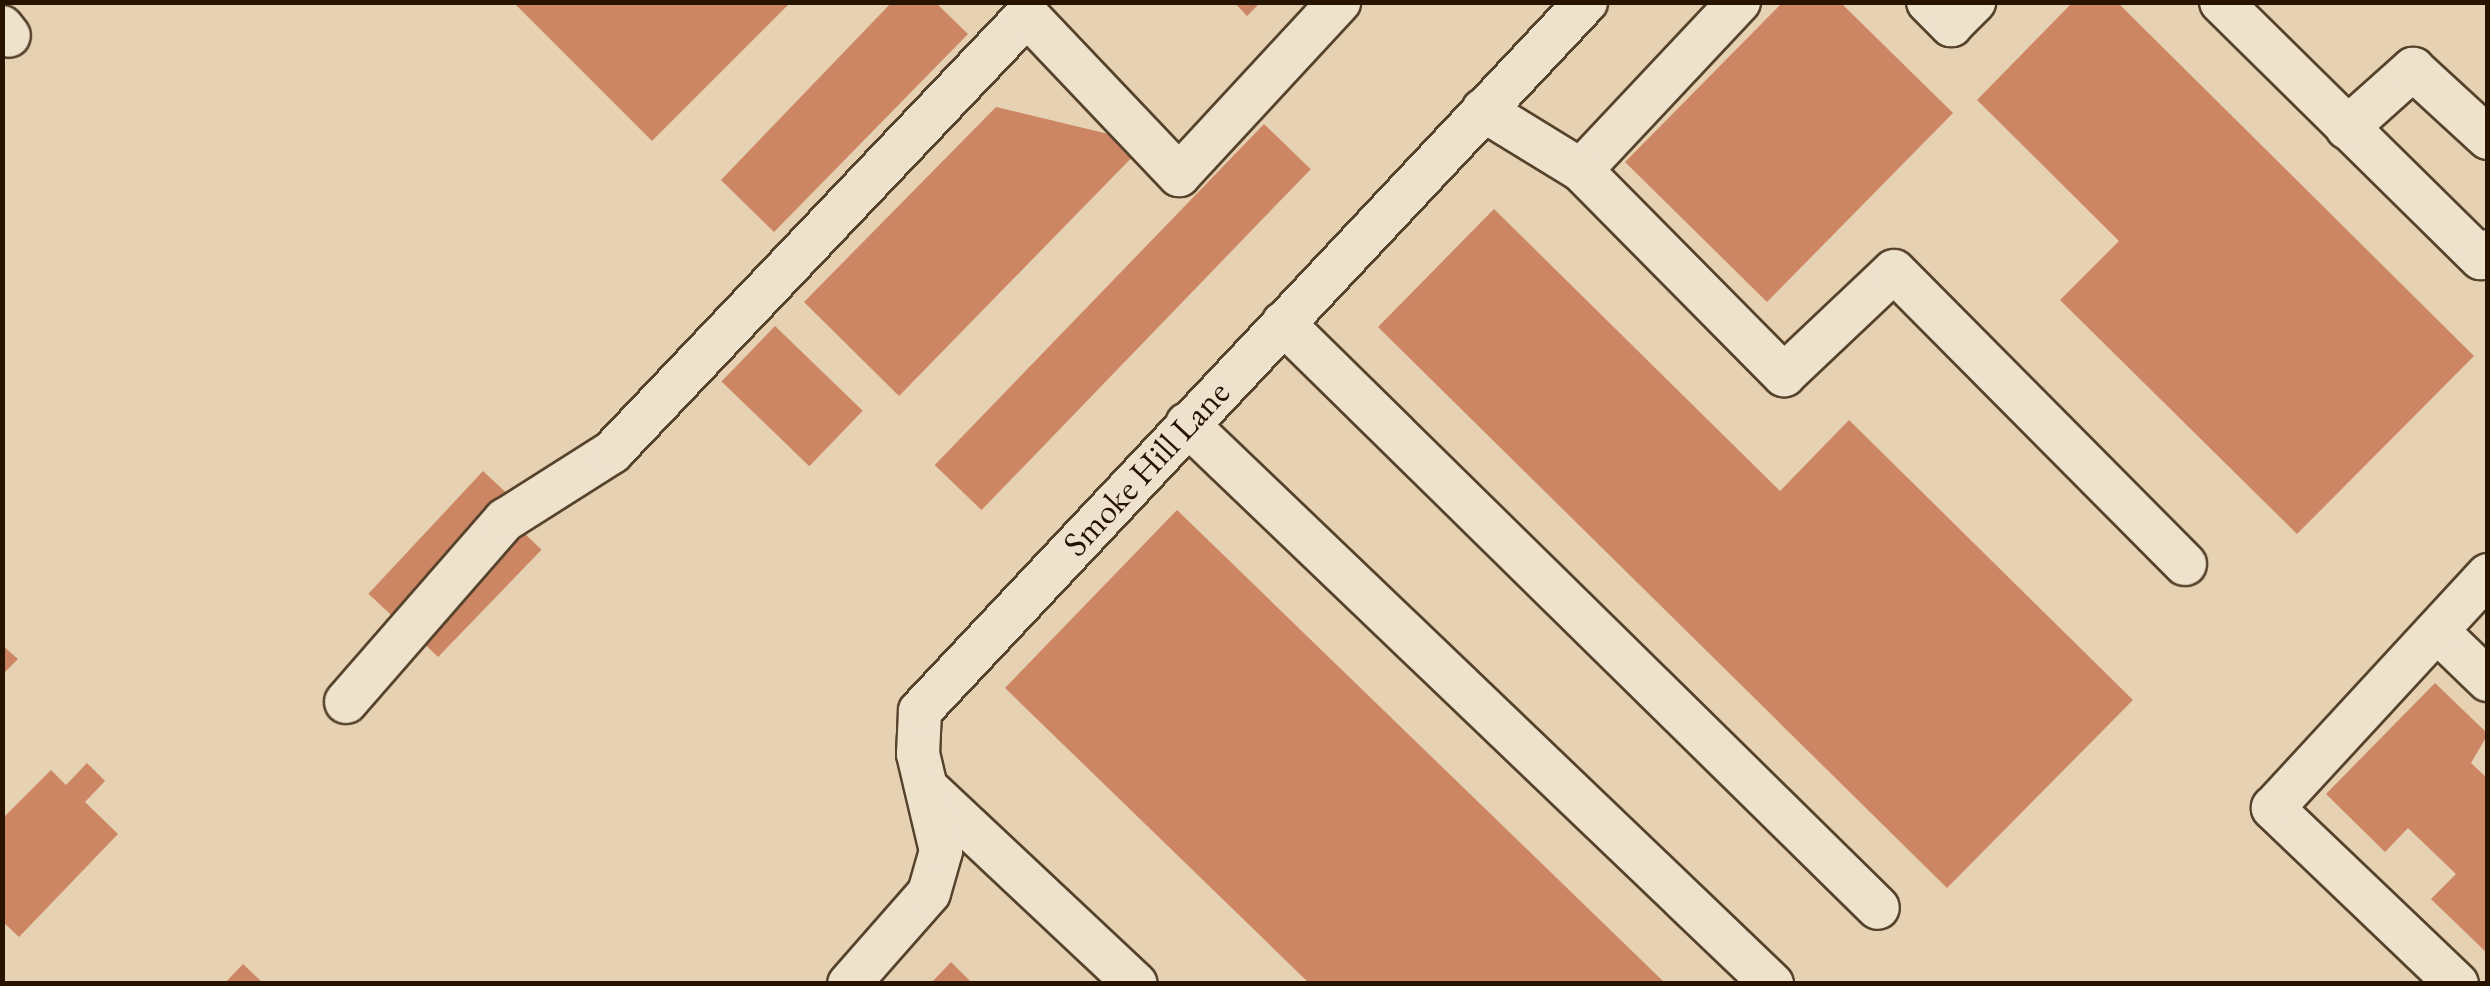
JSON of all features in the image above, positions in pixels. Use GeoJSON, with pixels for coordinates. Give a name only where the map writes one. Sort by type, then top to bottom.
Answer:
{"type":"FeatureCollection","features":[{"type":"Feature","properties":{"kind":"street"},"geometry":{"type":"LineString","coordinates":[[346,702],[505,520],[612,452],[1021,9],[1179,175],[1339,2]]}},
{"type":"Feature","properties":{"kind":"street","name":"Smoke Hill Lane"},"geometry":{"type":"LineString","coordinates":[[849,984],[929,893],[941,851],[928,789],[920,711],[1586,2]]}},
{"type":"Feature","properties":{"kind":"street"},"geometry":{"type":"LineString","coordinates":[[1581,170],[1740,2]]}},
{"type":"Feature","properties":{"kind":"street"},"geometry":{"type":"LineString","coordinates":[[1928,2],[1951,25],[1974,2]]}},
{"type":"Feature","properties":{"kind":"street"},"geometry":{"type":"LineString","coordinates":[[2221,2],[2482,258],[2488,251]]}},
{"type":"Feature","properties":{"kind":"street"},"geometry":{"type":"LineString","coordinates":[[2347,128],[2413,69],[2488,138]]}},
{"type":"Feature","properties":{"kind":"street"},"geometry":{"type":"LineString","coordinates":[[1483,110],[1581,170],[1784,375],[1894,271],[2185,564]]}},
{"type":"Feature","properties":{"kind":"street"},"geometry":{"type":"LineString","coordinates":[[1283,323],[1878,908]]}},
{"type":"Feature","properties":{"kind":"street"},"geometry":{"type":"LineString","coordinates":[[1187,424],[1772,984]]}},
{"type":"Feature","properties":{"kind":"street"},"geometry":{"type":"LineString","coordinates":[[2457,984],[2273,808],[2488,576]]}},
{"type":"Feature","properties":{"kind":"street"},"geometry":{"type":"LineString","coordinates":[[2437,631],[2488,680]]}},
{"type":"Feature","properties":{"kind":"street"},"geometry":{"type":"LineString","coordinates":[[928,789],[1136,984]]}},
{"type":"Feature","properties":{"kind":"building"},"geometry":{"type":"Polygon","coordinates":[[[513,2],[791,2],[652,141],[513,2]]]}},
{"type":"Feature","properties":{"kind":"building"},"geometry":{"type":"Polygon","coordinates":[[[892,2],[935,2],[968,34],[774,232],[721,180],[892,2]]]}},
{"type":"Feature","properties":{"kind":"building"},"geometry":{"type":"Polygon","coordinates":[[[1234,2],[1261,2],[1247,16],[1234,2]]]}},
{"type":"Feature","properties":{"kind":"building"},"geometry":{"type":"Polygon","coordinates":[[[1783,2],[1840,2],[1953,113],[1767,302],[1625,162],[1783,2]]]}},
{"type":"Feature","properties":{"kind":"building"},"geometry":{"type":"Polygon","coordinates":[[[2073,2],[2117,2],[2474,356],[2297,534],[2060,300],[2119,241],[1977,100],[2073,2]]]}},
{"type":"Feature","properties":{"kind":"building"},"geometry":{"type":"Polygon","coordinates":[[[996,107],[1146,143],[899,396],[804,302],[996,107]]]}},
{"type":"Feature","properties":{"kind":"building"},"geometry":{"type":"Polygon","coordinates":[[[1264,124],[1311,169],[981,510],[935,465],[1264,124]]]}},
{"type":"Feature","properties":{"kind":"building"},"geometry":{"type":"Polygon","coordinates":[[[1494,209],[1780,491],[1849,420],[2133,700],[1947,888],[1378,327],[1494,209]]]}},
{"type":"Feature","properties":{"kind":"building"},"geometry":{"type":"Polygon","coordinates":[[[775,326],[863,411],[809,466],[722,381],[775,326]]]}},
{"type":"Feature","properties":{"kind":"building"},"geometry":{"type":"Polygon","coordinates":[[[483,471],[511,497],[396,620],[368,594],[483,471]]]}},
{"type":"Feature","properties":{"kind":"building"},"geometry":{"type":"Polygon","coordinates":[[[1177,510],[1666,984],[1310,984],[1005,688],[1177,510]]]}},
{"type":"Feature","properties":{"kind":"building"},"geometry":{"type":"Polygon","coordinates":[[[520,529],[542,550],[438,657],[416,636],[520,529]]]}},
{"type":"Feature","properties":{"kind":"building"},"geometry":{"type":"Polygon","coordinates":[[[2,645],[18,659],[2,675],[2,645]]]}},
{"type":"Feature","properties":{"kind":"building"},"geometry":{"type":"Polygon","coordinates":[[[2435,683],[2488,734],[2471,763],[2488,779],[2488,954],[2431,899],[2456,874],[2408,828],[2385,852],[2326,794],[2435,683]]]}},
{"type":"Feature","properties":{"kind":"building"},"geometry":{"type":"Polygon","coordinates":[[[87,763],[105,781],[85,802],[118,834],[19,937],[2,921],[2,819],[51,770],[66,785],[87,763]]]}},
{"type":"Feature","properties":{"kind":"building"},"geometry":{"type":"Polygon","coordinates":[[[951,962],[973,984],[930,984],[951,962]]]}},
{"type":"Feature","properties":{"kind":"building"},"geometry":{"type":"Polygon","coordinates":[[[243,964],[264,984],[224,984],[243,964]]]}}]}
